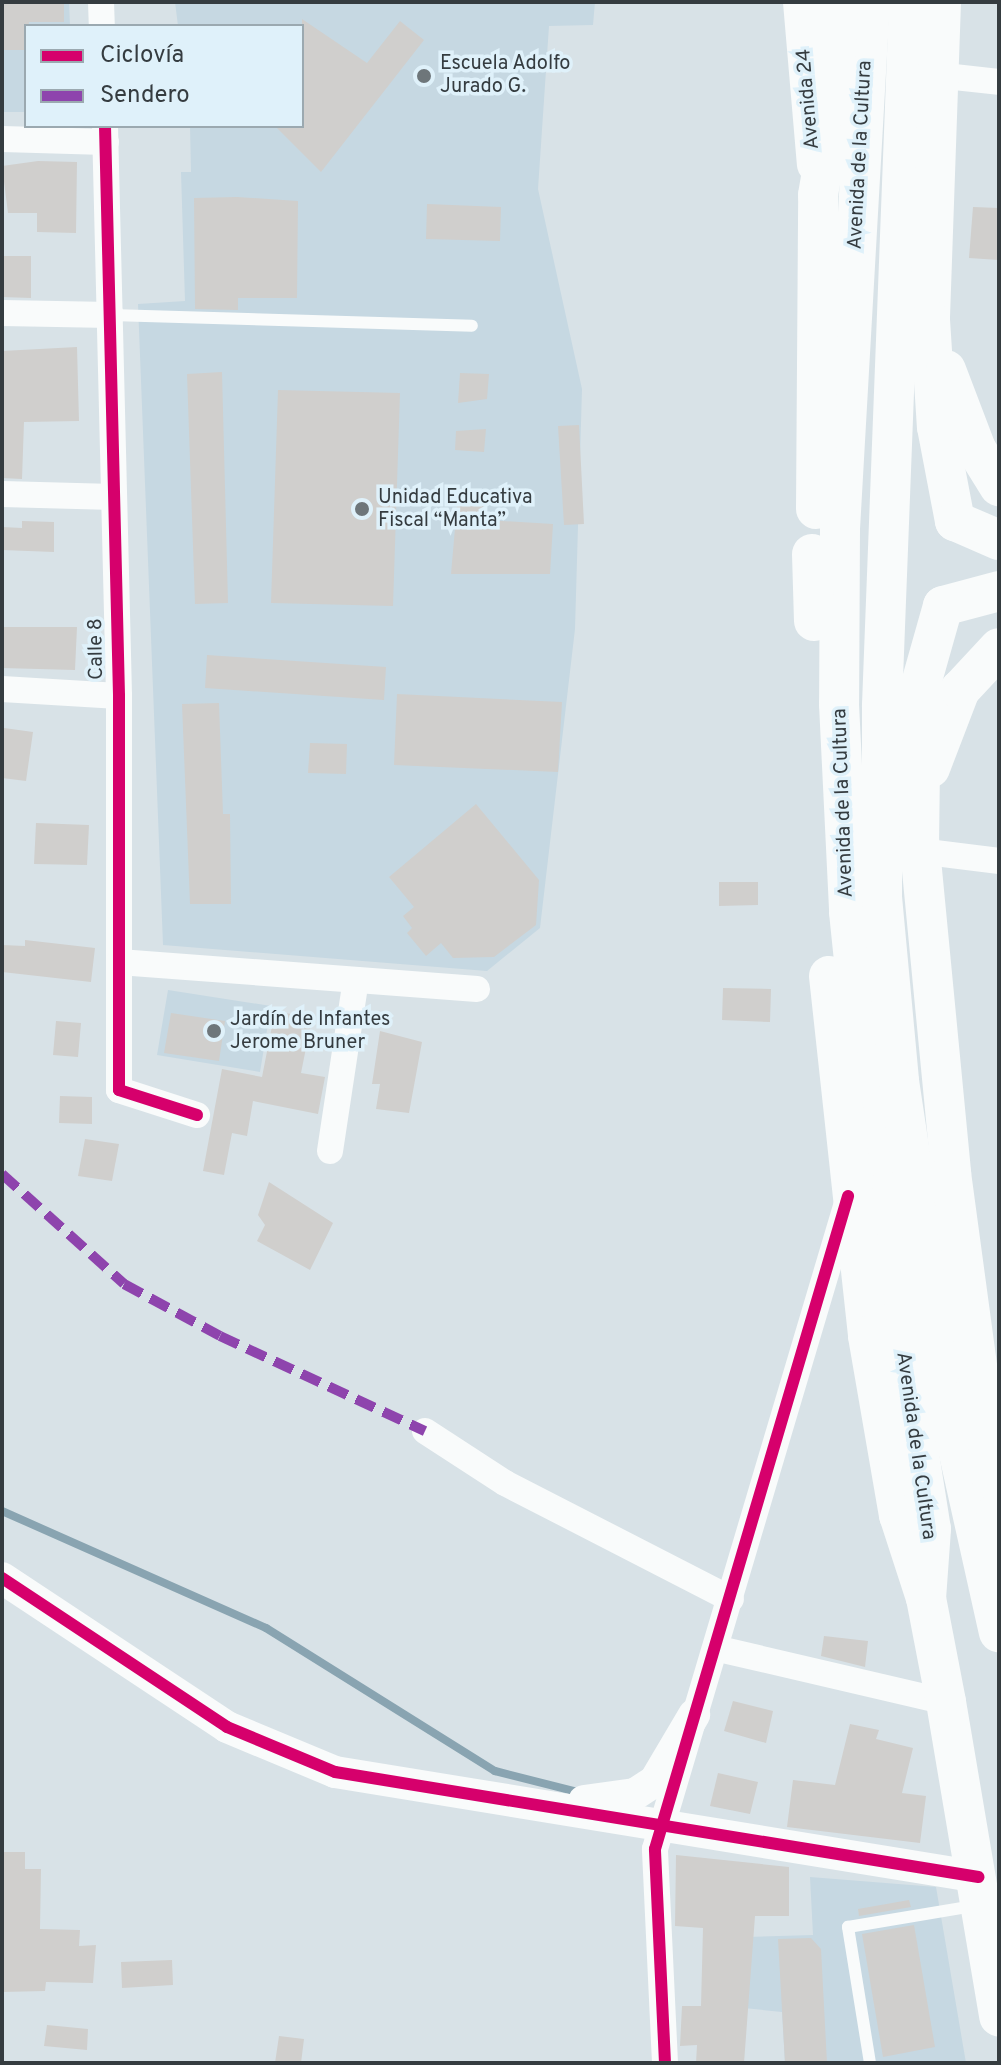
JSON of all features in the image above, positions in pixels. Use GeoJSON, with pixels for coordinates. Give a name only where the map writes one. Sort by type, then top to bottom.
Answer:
{"type":"FeatureCollection","features":[{"type":"Feature","properties":{"kind":"main road","name":"Avenida 24"},"geometry":{"type":"LineString","coordinates":[[801,2],[818,195]]}},
{"type":"Feature","properties":{"kind":"main road","name":"Avenida de la Cultura"},"geometry":{"type":"LineString","coordinates":[[838,2],[833,107],[818,195],[814,543],[823,874],[848,1196],[899,1515],[926,1598],[999,2017]]}},
{"type":"Feature","properties":{"kind":"main road","name":"Avenida de la Cultura"},"geometry":{"type":"LineString","coordinates":[[870,2],[840,528],[839,704],[849,912],[878,1195],[931,1529],[926,1598]]}},
{"type":"Feature","properties":{"kind":"main road","name":"Avenida de la Cultura"},"geometry":{"type":"LineString","coordinates":[[909,2],[882,706],[882,897],[899,1081],[968,1517],[996,1613]]}},
{"type":"Feature","properties":{"kind":"main road"},"geometry":{"type":"LineString","coordinates":[[941,2],[936,75],[930,320],[937,427],[962,565],[943,606]]}},
{"type":"Feature","properties":{"kind":"main road"},"geometry":{"type":"LineString","coordinates":[[930,320],[976,449],[999,486]]}},
{"type":"Feature","properties":{"kind":"main road"},"geometry":{"type":"LineString","coordinates":[[999,540],[955,521],[920,487],[895,480],[847,492],[814,543],[824,598],[859,626],[905,629],[943,606],[999,591]]}},
{"type":"Feature","properties":{"kind":"main road","name":"Avenida de la Cultura"},"geometry":{"type":"LineString","coordinates":[[943,606],[921,684],[919,845],[951,1173],[997,1512],[996,1613]]}},
{"type":"Feature","properties":{"kind":"main road"},"geometry":{"type":"LineString","coordinates":[[919,845],[931,765],[949,709],[999,648]]}},
{"type":"Feature","properties":{"kind":"street"},"geometry":{"type":"LineString","coordinates":[[101,2],[102,24]]}},
{"type":"Feature","properties":{"kind":"street"},"geometry":{"type":"LineString","coordinates":[[936,75],[999,82]]}},
{"type":"Feature","properties":{"kind":"street"},"geometry":{"type":"LineString","coordinates":[[2,139],[105,134]]}},
{"type":"Feature","properties":{"kind":"street","name":"Calle 8"},"geometry":{"type":"LineString","coordinates":[[105,134],[119,696],[119,1090],[197,1115]]}},
{"type":"Feature","properties":{"kind":"street"},"geometry":{"type":"LineString","coordinates":[[2,313],[111,315]]}},
{"type":"Feature","properties":{"kind":"street"},"geometry":{"type":"LineString","coordinates":[[2,494],[114,497]]}},
{"type":"Feature","properties":{"kind":"street"},"geometry":{"type":"LineString","coordinates":[[2,689],[119,696]]}},
{"type":"Feature","properties":{"kind":"street"},"geometry":{"type":"LineString","coordinates":[[919,845],[999,861]]}},
{"type":"Feature","properties":{"kind":"street"},"geometry":{"type":"LineString","coordinates":[[119,962],[477,989]]}},
{"type":"Feature","properties":{"kind":"street"},"geometry":{"type":"LineString","coordinates":[[330,1151],[356,980]]}},
{"type":"Feature","properties":{"kind":"street"},"geometry":{"type":"LineString","coordinates":[[665,2063],[655,1927],[661,1824],[694,1715],[719,1649],[848,1196]]}},
{"type":"Feature","properties":{"kind":"street"},"geometry":{"type":"LineString","coordinates":[[425,1431],[505,1483],[731,1599]]}},
{"type":"Feature","properties":{"kind":"street"},"geometry":{"type":"LineString","coordinates":[[2,1578],[126,1665],[282,1753],[376,1781],[661,1824],[979,1891]]}},
{"type":"Feature","properties":{"kind":"street"},"geometry":{"type":"LineString","coordinates":[[719,1649],[946,1702]]}},
{"type":"Feature","properties":{"kind":"street"},"geometry":{"type":"LineString","coordinates":[[536,1803],[635,1794],[673,1758],[694,1715]]}},
{"type":"Feature","properties":{"kind":"lane"},"geometry":{"type":"LineString","coordinates":[[111,315],[472,326]]}},
{"type":"Feature","properties":{"kind":"lane"},"geometry":{"type":"LineString","coordinates":[[870,2063],[848,1927],[979,1891]]}},
{"type":"Feature","properties":{"kind":"shaded area"},"geometry":{"type":"Polygon","coordinates":[[[2,2],[69,2],[70,24],[24,24],[24,112],[2,112],[2,2]]]}},
{"type":"Feature","properties":{"kind":"shaded area","name":"Unidad Educativa Fiscal “Manta”"},"geometry":{"type":"Polygon","coordinates":[[[175,2],[595,2],[593,25],[549,26],[538,189],[582,389],[575,629],[540,928],[487,971],[163,945],[138,304],[185,301],[181,172],[191,172],[190,128],[304,128],[304,24],[178,24],[175,2]]]}},
{"type":"Feature","properties":{"kind":"shaded area","name":"Jardín de Infantes Jerome Bruner"},"geometry":{"type":"Polygon","coordinates":[[[168,990],[271,1006],[260,1072],[157,1055],[168,990]]]}},
{"type":"Feature","properties":{"kind":"shaded area"},"geometry":{"type":"Polygon","coordinates":[[[810,1877],[936,1887],[966,2063],[785,2063],[782,2012],[744,2008],[746,1937],[813,1935],[810,1877]]]}},
{"type":"Feature","properties":{"kind":"building"},"geometry":{"type":"Polygon","coordinates":[[[2,2],[64,2],[64,22],[24,24],[24,50],[2,50],[2,2]]]}},
{"type":"Feature","properties":{"kind":"building"},"geometry":{"type":"Polygon","coordinates":[[[302,19],[367,63],[400,21],[424,40],[321,172],[277,128],[304,128],[302,19]]]}},
{"type":"Feature","properties":{"kind":"building"},"geometry":{"type":"Polygon","coordinates":[[[38,161],[77,162],[76,233],[37,232],[37,213],[8,213],[2,166],[38,161]]]}},
{"type":"Feature","properties":{"kind":"building"},"geometry":{"type":"Polygon","coordinates":[[[194,198],[298,201],[297,298],[238,298],[238,310],[195,309],[194,198]]]}},
{"type":"Feature","properties":{"kind":"building"},"geometry":{"type":"Polygon","coordinates":[[[427,204],[501,207],[500,241],[426,239],[427,204]]]}},
{"type":"Feature","properties":{"kind":"building"},"geometry":{"type":"Polygon","coordinates":[[[973,207],[999,208],[999,260],[969,258],[973,207]]]}},
{"type":"Feature","properties":{"kind":"building"},"geometry":{"type":"Polygon","coordinates":[[[2,256],[31,256],[31,298],[2,297],[2,256]]]}},
{"type":"Feature","properties":{"kind":"building"},"geometry":{"type":"Polygon","coordinates":[[[77,347],[79,421],[24,422],[22,479],[2,478],[2,351],[77,347]]]}},
{"type":"Feature","properties":{"kind":"building"},"geometry":{"type":"Polygon","coordinates":[[[222,372],[228,603],[195,604],[187,374],[222,372]]]}},
{"type":"Feature","properties":{"kind":"building"},"geometry":{"type":"Polygon","coordinates":[[[460,373],[489,374],[487,399],[458,403],[460,373]]]}},
{"type":"Feature","properties":{"kind":"building"},"geometry":{"type":"Polygon","coordinates":[[[278,390],[400,393],[393,606],[271,603],[278,390]]]}},
{"type":"Feature","properties":{"kind":"building"},"geometry":{"type":"Polygon","coordinates":[[[579,425],[584,524],[564,525],[558,426],[579,425]]]}},
{"type":"Feature","properties":{"kind":"building"},"geometry":{"type":"Polygon","coordinates":[[[486,429],[484,452],[455,450],[456,431],[486,429]]]}},
{"type":"Feature","properties":{"kind":"building"},"geometry":{"type":"Polygon","coordinates":[[[458,494],[488,497],[486,520],[553,524],[550,574],[451,574],[458,494]]]}},
{"type":"Feature","properties":{"kind":"building"},"geometry":{"type":"Polygon","coordinates":[[[22,521],[54,522],[54,552],[2,550],[2,527],[22,528],[22,521]]]}},
{"type":"Feature","properties":{"kind":"building"},"geometry":{"type":"Polygon","coordinates":[[[2,627],[77,627],[75,670],[2,668],[2,627]]]}},
{"type":"Feature","properties":{"kind":"building"},"geometry":{"type":"Polygon","coordinates":[[[207,655],[386,667],[384,700],[205,688],[207,655]]]}},
{"type":"Feature","properties":{"kind":"building"},"geometry":{"type":"Polygon","coordinates":[[[397,694],[562,702],[558,772],[394,765],[397,694]]]}},
{"type":"Feature","properties":{"kind":"building"},"geometry":{"type":"Polygon","coordinates":[[[219,703],[223,814],[230,814],[231,904],[190,904],[182,704],[219,703]]]}},
{"type":"Feature","properties":{"kind":"building"},"geometry":{"type":"Polygon","coordinates":[[[4,728],[33,732],[26,781],[2,778],[4,728]]]}},
{"type":"Feature","properties":{"kind":"building"},"geometry":{"type":"Polygon","coordinates":[[[310,743],[347,744],[346,774],[308,773],[310,743]]]}},
{"type":"Feature","properties":{"kind":"building"},"geometry":{"type":"Polygon","coordinates":[[[476,804],[539,880],[536,925],[494,957],[453,958],[441,943],[426,956],[407,933],[412,928],[403,916],[414,907],[389,877],[476,804]]]}},
{"type":"Feature","properties":{"kind":"building"},"geometry":{"type":"Polygon","coordinates":[[[36,823],[89,825],[87,865],[34,864],[36,823]]]}},
{"type":"Feature","properties":{"kind":"building"},"geometry":{"type":"Polygon","coordinates":[[[719,882],[758,882],[758,905],[719,906],[719,882]]]}},
{"type":"Feature","properties":{"kind":"building"},"geometry":{"type":"Polygon","coordinates":[[[25,940],[95,948],[91,982],[2,972],[2,945],[25,946],[25,940]]]}},
{"type":"Feature","properties":{"kind":"building"},"geometry":{"type":"Polygon","coordinates":[[[723,988],[771,989],[770,1022],[722,1020],[723,988]]]}},
{"type":"Feature","properties":{"kind":"building"},"geometry":{"type":"Polygon","coordinates":[[[275,1011],[312,1018],[301,1073],[325,1077],[318,1114],[253,1101],[247,1136],[232,1133],[224,1175],[203,1171],[222,1069],[262,1077],[275,1011]]]}},
{"type":"Feature","properties":{"kind":"building"},"geometry":{"type":"Polygon","coordinates":[[[171,1013],[225,1021],[219,1061],[164,1053],[171,1013]]]}},
{"type":"Feature","properties":{"kind":"building"},"geometry":{"type":"Polygon","coordinates":[[[56,1021],[81,1023],[78,1057],[53,1055],[56,1021]]]}},
{"type":"Feature","properties":{"kind":"building"},"geometry":{"type":"Polygon","coordinates":[[[380,1031],[422,1042],[409,1113],[376,1109],[380,1084],[372,1084],[380,1031]]]}},
{"type":"Feature","properties":{"kind":"building"},"geometry":{"type":"Polygon","coordinates":[[[60,1096],[92,1097],[92,1124],[59,1123],[60,1096]]]}},
{"type":"Feature","properties":{"kind":"building"},"geometry":{"type":"Polygon","coordinates":[[[85,1139],[119,1144],[112,1181],[78,1176],[85,1139]]]}},
{"type":"Feature","properties":{"kind":"building"},"geometry":{"type":"Polygon","coordinates":[[[269,1182],[333,1223],[310,1270],[257,1241],[265,1225],[258,1215],[269,1182]]]}},
{"type":"Feature","properties":{"kind":"building"},"geometry":{"type":"Polygon","coordinates":[[[824,1636],[868,1641],[865,1667],[821,1656],[824,1636]]]}},
{"type":"Feature","properties":{"kind":"building"},"geometry":{"type":"Polygon","coordinates":[[[733,1701],[773,1711],[766,1743],[724,1731],[733,1701]]]}},
{"type":"Feature","properties":{"kind":"building"},"geometry":{"type":"Polygon","coordinates":[[[850,1724],[879,1730],[876,1739],[913,1748],[902,1793],[926,1796],[920,1843],[787,1827],[793,1780],[835,1785],[850,1724]]]}},
{"type":"Feature","properties":{"kind":"building"},"geometry":{"type":"Polygon","coordinates":[[[718,1773],[758,1782],[750,1814],[710,1806],[718,1773]]]}},
{"type":"Feature","properties":{"kind":"building"},"geometry":{"type":"Polygon","coordinates":[[[2,1852],[25,1852],[25,1869],[41,1869],[40,1929],[80,1930],[79,1946],[96,1945],[93,1983],[46,1982],[45,1991],[2,1992],[2,1852]]]}},
{"type":"Feature","properties":{"kind":"building"},"geometry":{"type":"Polygon","coordinates":[[[676,1855],[789,1867],[789,1916],[755,1916],[744,2063],[696,2063],[697,2045],[680,2046],[682,2006],[701,2006],[703,1928],[675,1926],[676,1855]]]}},
{"type":"Feature","properties":{"kind":"building"},"geometry":{"type":"Polygon","coordinates":[[[909,1900],[911,1907],[859,1916],[858,1909],[909,1900]]]}},
{"type":"Feature","properties":{"kind":"building"},"geometry":{"type":"Polygon","coordinates":[[[914,1925],[935,2047],[883,2057],[862,1934],[914,1925]]]}},
{"type":"Feature","properties":{"kind":"building"},"geometry":{"type":"Polygon","coordinates":[[[811,1938],[821,1949],[827,2063],[785,2063],[778,1939],[811,1938]]]}},
{"type":"Feature","properties":{"kind":"building"},"geometry":{"type":"Polygon","coordinates":[[[172,1960],[173,1985],[122,1988],[121,1962],[172,1960]]]}},
{"type":"Feature","properties":{"kind":"building"},"geometry":{"type":"Polygon","coordinates":[[[47,2025],[88,2029],[87,2050],[44,2046],[47,2025]]]}},
{"type":"Feature","properties":{"kind":"building"},"geometry":{"type":"Polygon","coordinates":[[[279,2036],[304,2039],[301,2063],[275,2063],[279,2036]]]}},
{"type":"Feature","properties":{"kind":"waterway"},"geometry":{"type":"LineString","coordinates":[[2,1511],[266,1628],[495,1771],[581,1793]]}},
{"type":"Feature","properties":{"kind":"marked path"},"geometry":{"type":"LineString","coordinates":[[2,1174],[124,1284],[220,1336],[425,1431]]}},
{"type":"Feature","properties":{"kind":"cycle path"},"geometry":{"type":"LineString","coordinates":[[105,128],[119,696],[119,1090],[197,1115]]}},
{"type":"Feature","properties":{"kind":"cycle path"},"geometry":{"type":"LineString","coordinates":[[665,2063],[655,1849],[848,1196]]}},
{"type":"Feature","properties":{"kind":"cycle path"},"geometry":{"type":"LineString","coordinates":[[2,1578],[227,1727],[335,1772],[978,1877]]}},
{"type":"Feature","properties":{"kind":"place","name":"Escuela Adolfo Jurado G."},"geometry":{"type":"Point","coordinates":[424,76]}},
{"type":"Feature","properties":{"kind":"place","name":"Unidad Educativa Fiscal “Manta”"},"geometry":{"type":"Point","coordinates":[362,509]}},
{"type":"Feature","properties":{"kind":"place","name":"Jardín de Infantes Jerome Bruner"},"geometry":{"type":"Point","coordinates":[214,1031]}}]}
